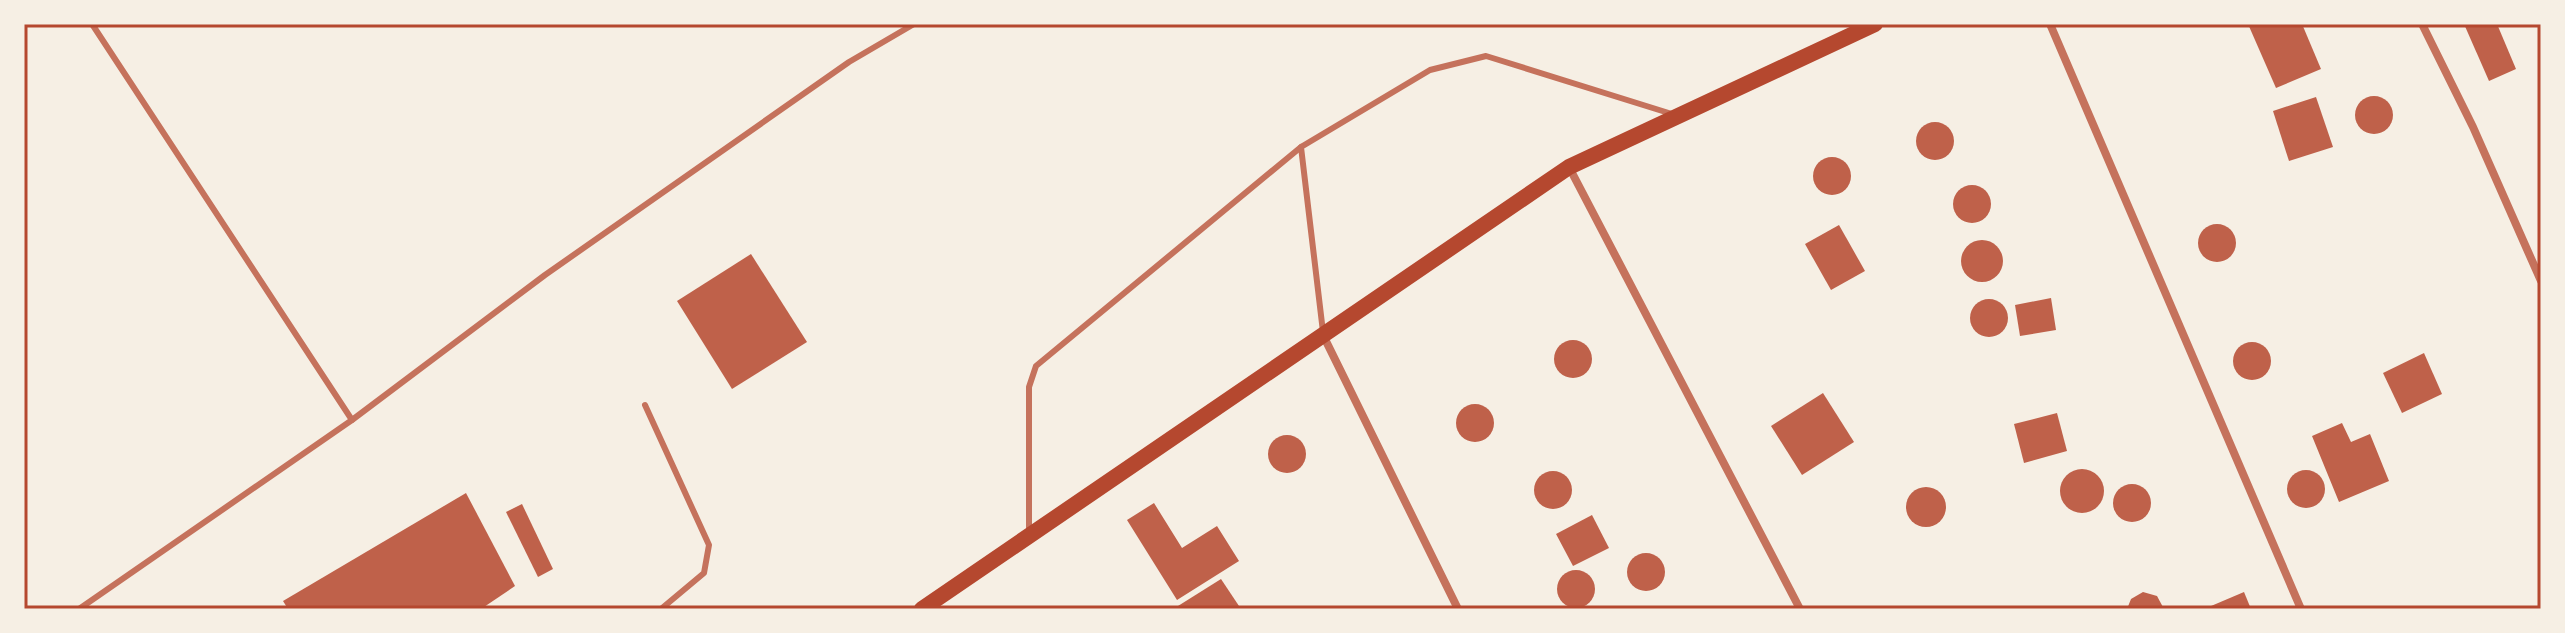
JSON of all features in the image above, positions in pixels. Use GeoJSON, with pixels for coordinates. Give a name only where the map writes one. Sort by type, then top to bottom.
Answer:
{"type":"FeatureCollection","features":[{"type":"Feature","properties":{"kind":"main road"},"geometry":{"type":"LineString","coordinates":[[922,609],[1569,167],[1875,24]]}},
{"type":"Feature","properties":{"kind":"street"},"geometry":{"type":"LineString","coordinates":[[2050,24],[2301,609]]}},
{"type":"Feature","properties":{"kind":"street"},"geometry":{"type":"LineString","coordinates":[[2422,24],[2473,127],[2541,281]]}},
{"type":"Feature","properties":{"kind":"street"},"geometry":{"type":"LineString","coordinates":[[1569,167],[1800,609]]}},
{"type":"Feature","properties":{"kind":"street"},"geometry":{"type":"LineString","coordinates":[[1323,335],[1458,609]]}},
{"type":"Feature","properties":{"kind":"lane"},"geometry":{"type":"LineString","coordinates":[[92,24],[352,420]]}},
{"type":"Feature","properties":{"kind":"lane"},"geometry":{"type":"LineString","coordinates":[[79,609],[352,420],[558,266],[849,62],[914,24]]}},
{"type":"Feature","properties":{"kind":"lane"},"geometry":{"type":"LineString","coordinates":[[1029,536],[1029,387],[1036,366],[1301,147],[1430,70],[1486,56],[1679,116]]}},
{"type":"Feature","properties":{"kind":"lane"},"geometry":{"type":"LineString","coordinates":[[1301,147],[1323,335]]}},
{"type":"Feature","properties":{"kind":"lane"},"geometry":{"type":"LineString","coordinates":[[645,405],[709,545],[704,573],[661,609]]}},
{"type":"Feature","properties":{"kind":"building"},"geometry":{"type":"Polygon","coordinates":[[[2248,24],[2302,24],[2321,69],[2276,88],[2248,24]]]}},
{"type":"Feature","properties":{"kind":"building"},"geometry":{"type":"Polygon","coordinates":[[[2464,24],[2497,24],[2516,69],[2489,81],[2464,24]]]}},
{"type":"Feature","properties":{"kind":"building"},"geometry":{"type":"Polygon","coordinates":[[[2374,96],[2387,102],[2393,115],[2387,128],[2374,134],[2361,128],[2355,115],[2361,102],[2374,96]]]}},
{"type":"Feature","properties":{"kind":"building"},"geometry":{"type":"Polygon","coordinates":[[[2316,97],[2333,147],[2289,161],[2273,111],[2316,97]]]}},
{"type":"Feature","properties":{"kind":"building"},"geometry":{"type":"Polygon","coordinates":[[[1935,122],[1948,128],[1954,141],[1948,154],[1935,160],[1922,154],[1916,141],[1922,128],[1935,122]]]}},
{"type":"Feature","properties":{"kind":"building"},"geometry":{"type":"Polygon","coordinates":[[[1832,157],[1846,162],[1851,176],[1846,190],[1832,195],[1818,190],[1813,176],[1818,162],[1832,157]]]}},
{"type":"Feature","properties":{"kind":"building"},"geometry":{"type":"Polygon","coordinates":[[[1972,185],[1985,191],[1991,204],[1985,217],[1972,223],[1959,217],[1953,204],[1959,191],[1972,185]]]}},
{"type":"Feature","properties":{"kind":"building"},"geometry":{"type":"Polygon","coordinates":[[[2217,224],[2231,229],[2236,243],[2231,257],[2217,262],[2203,257],[2198,243],[2203,229],[2217,224]]]}},
{"type":"Feature","properties":{"kind":"building"},"geometry":{"type":"Polygon","coordinates":[[[1839,225],[1865,271],[1831,290],[1805,244],[1839,225]]]}},
{"type":"Feature","properties":{"kind":"building"},"geometry":{"type":"Polygon","coordinates":[[[1982,240],[1997,246],[2003,261],[1997,276],[1982,282],[1967,276],[1961,261],[1967,246],[1982,240]]]}},
{"type":"Feature","properties":{"kind":"building"},"geometry":{"type":"Polygon","coordinates":[[[751,254],[807,342],[732,389],[677,301],[751,254]]]}},
{"type":"Feature","properties":{"kind":"building"},"geometry":{"type":"Polygon","coordinates":[[[2051,298],[2056,330],[2020,336],[2015,305],[2051,298]]]}},
{"type":"Feature","properties":{"kind":"building"},"geometry":{"type":"Polygon","coordinates":[[[1989,299],[2002,305],[2008,318],[2002,331],[1989,337],[1976,331],[1970,318],[1976,305],[1989,299]]]}},
{"type":"Feature","properties":{"kind":"building"},"geometry":{"type":"Polygon","coordinates":[[[1573,340],[1587,345],[1592,359],[1587,373],[1573,378],[1559,373],[1554,359],[1559,345],[1573,340]]]}},
{"type":"Feature","properties":{"kind":"building"},"geometry":{"type":"Polygon","coordinates":[[[2252,342],[2265,348],[2271,361],[2265,374],[2252,380],[2239,374],[2233,361],[2239,348],[2252,342]]]}},
{"type":"Feature","properties":{"kind":"building"},"geometry":{"type":"Polygon","coordinates":[[[2424,353],[2442,394],[2402,413],[2383,373],[2424,353]]]}},
{"type":"Feature","properties":{"kind":"building"},"geometry":{"type":"Polygon","coordinates":[[[1823,393],[1854,442],[1802,475],[1771,426],[1823,393]]]}},
{"type":"Feature","properties":{"kind":"building"},"geometry":{"type":"Polygon","coordinates":[[[1475,404],[1488,410],[1494,423],[1488,436],[1475,442],[1462,436],[1456,423],[1462,410],[1475,404]]]}},
{"type":"Feature","properties":{"kind":"building"},"geometry":{"type":"Polygon","coordinates":[[[2057,413],[2067,451],[2024,463],[2014,424],[2057,413]]]}},
{"type":"Feature","properties":{"kind":"building"},"geometry":{"type":"Polygon","coordinates":[[[2342,423],[2351,442],[2370,434],[2389,481],[2339,502],[2312,436],[2342,423]]]}},
{"type":"Feature","properties":{"kind":"building"},"geometry":{"type":"Polygon","coordinates":[[[1287,435],[1300,441],[1306,454],[1300,467],[1287,473],[1274,467],[1268,454],[1274,441],[1287,435]]]}},
{"type":"Feature","properties":{"kind":"building"},"geometry":{"type":"Polygon","coordinates":[[[2082,469],[2097,476],[2104,491],[2097,506],[2082,513],[2067,506],[2060,491],[2067,476],[2082,469]]]}},
{"type":"Feature","properties":{"kind":"building"},"geometry":{"type":"Polygon","coordinates":[[[2306,470],[2319,476],[2325,489],[2319,502],[2306,508],[2293,502],[2287,489],[2293,476],[2306,470]]]}},
{"type":"Feature","properties":{"kind":"building"},"geometry":{"type":"Polygon","coordinates":[[[1553,471],[1566,477],[1572,490],[1566,503],[1553,509],[1540,503],[1534,490],[1540,477],[1553,471]]]}},
{"type":"Feature","properties":{"kind":"building"},"geometry":{"type":"Polygon","coordinates":[[[2132,484],[2145,490],[2151,503],[2145,516],[2132,522],[2119,516],[2113,503],[2119,490],[2132,484]]]}},
{"type":"Feature","properties":{"kind":"building"},"geometry":{"type":"Polygon","coordinates":[[[1926,487],[1940,493],[1946,507],[1940,521],[1926,527],[1912,521],[1906,507],[1912,493],[1926,487]]]}},
{"type":"Feature","properties":{"kind":"building"},"geometry":{"type":"Polygon","coordinates":[[[466,493],[515,586],[481,609],[288,609],[283,601],[466,493]]]}},
{"type":"Feature","properties":{"kind":"building"},"geometry":{"type":"Polygon","coordinates":[[[1154,503],[1182,548],[1217,526],[1239,561],[1177,600],[1127,520],[1154,503]]]}},
{"type":"Feature","properties":{"kind":"building"},"geometry":{"type":"Polygon","coordinates":[[[522,504],[553,569],[538,577],[506,512],[522,504]]]}},
{"type":"Feature","properties":{"kind":"building"},"geometry":{"type":"Polygon","coordinates":[[[1592,515],[1609,548],[1573,566],[1556,534],[1592,515]]]}},
{"type":"Feature","properties":{"kind":"building"},"geometry":{"type":"Polygon","coordinates":[[[1646,553],[1660,558],[1665,572],[1660,586],[1646,591],[1632,586],[1627,572],[1632,558],[1646,553]]]}},
{"type":"Feature","properties":{"kind":"building"},"geometry":{"type":"Polygon","coordinates":[[[1576,570],[1589,576],[1595,589],[1589,602],[1576,608],[1563,602],[1557,589],[1563,576],[1576,570]]]}},
{"type":"Feature","properties":{"kind":"building"},"geometry":{"type":"Polygon","coordinates":[[[1221,579],[1241,609],[1180,609],[1178,606],[1221,579]]]}},
{"type":"Feature","properties":{"kind":"building"},"geometry":{"type":"Polygon","coordinates":[[[2143,592],[2157,596],[2164,609],[2127,609],[2131,599],[2143,592]]]}},
{"type":"Feature","properties":{"kind":"building"},"geometry":{"type":"Polygon","coordinates":[[[2244,592],[2251,609],[2204,609],[2244,592]]]}}]}
